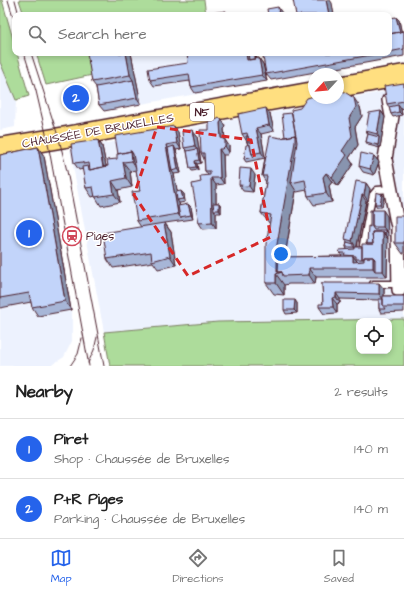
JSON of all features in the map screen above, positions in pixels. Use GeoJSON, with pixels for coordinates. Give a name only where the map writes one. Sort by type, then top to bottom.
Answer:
{"type":"FeatureCollection","features":[{"type":"Feature","properties":{"kind":"main road"},"geometry":{"type":"LineString","coordinates":[[344,86],[404,75]]}},
{"type":"Feature","properties":{"kind":"main road","name":"CHAUSSÉE DE BRUXELLES"},"geometry":{"type":"LineString","coordinates":[[0,148],[308,93]]}},
{"type":"Feature","properties":{"kind":"street"},"geometry":{"type":"LineString","coordinates":[[385,78],[392,116],[385,160],[401,223],[399,287]]}},
{"type":"Feature","properties":{"kind":"lane"},"geometry":{"type":"LineString","coordinates":[[363,245],[372,196],[377,190],[391,188]]}},
{"type":"Feature","properties":{"kind":"lane"},"geometry":{"type":"LineString","coordinates":[[370,284],[399,287]]}},
{"type":"Feature","properties":{"kind":"highlighted area"},"geometry":{"type":"Polygon","coordinates":[[[157,127],[251,140],[271,237],[188,276],[134,195],[157,127]]]}},
{"type":"Feature","properties":{"kind":"shaded area"},"geometry":{"type":"Polygon","coordinates":[[[94,56],[211,56],[213,91],[103,111],[94,56]]]}},
{"type":"Feature","properties":{"kind":"shaded area"},"geometry":{"type":"Polygon","coordinates":[[[0,62],[16,100],[15,127],[0,130],[0,62]]]}},
{"type":"Feature","properties":{"kind":"shaded area"},"geometry":{"type":"Polygon","coordinates":[[[404,88],[404,319],[356,318],[356,320],[218,322],[104,332],[70,150],[318,104],[344,104],[344,99],[404,88]]]}},
{"type":"Feature","properties":{"kind":"shaded area"},"geometry":{"type":"Polygon","coordinates":[[[44,156],[72,310],[72,341],[64,357],[50,366],[0,366],[0,165],[44,156]]]}},
{"type":"Feature","properties":{"kind":"green space"},"geometry":{"type":"Polygon","coordinates":[[[0,0],[2,0],[12,35],[12,56],[18,56],[29,96],[16,100],[0,62],[0,0]]]}},
{"type":"Feature","properties":{"kind":"green space"},"geometry":{"type":"Polygon","coordinates":[[[19,0],[204,0],[206,12],[23,12],[19,0]]]}},
{"type":"Feature","properties":{"kind":"green space"},"geometry":{"type":"Polygon","coordinates":[[[37,56],[94,56],[97,74],[46,85],[37,56]]]}},
{"type":"Feature","properties":{"kind":"green space"},"geometry":{"type":"Polygon","coordinates":[[[392,319],[404,319],[404,366],[110,366],[104,332],[218,322],[356,320],[356,354],[392,354],[392,319]]]}},
{"type":"Feature","properties":{"kind":"building"},"geometry":{"type":"Polygon","coordinates":[[[293,0],[326,0],[328,12],[295,12],[293,0]]]}},
{"type":"Feature","properties":{"kind":"building"},"geometry":{"type":"Polygon","coordinates":[[[278,7],[279,12],[268,12],[267,9],[278,7]]]}},
{"type":"Feature","properties":{"kind":"building"},"geometry":{"type":"Polygon","coordinates":[[[396,17],[400,32],[392,33],[392,18],[396,17]]]}},
{"type":"Feature","properties":{"kind":"building"},"geometry":{"type":"Polygon","coordinates":[[[404,31],[404,49],[392,51],[392,33],[404,31]]]}},
{"type":"Feature","properties":{"kind":"building"},"geometry":{"type":"Polygon","coordinates":[[[88,56],[127,56],[130,75],[92,82],[88,56]]]}},
{"type":"Feature","properties":{"kind":"building"},"geometry":{"type":"Polygon","coordinates":[[[187,56],[246,56],[247,60],[259,58],[262,75],[191,87],[189,74],[150,80],[148,69],[188,63],[187,56]]]}},
{"type":"Feature","properties":{"kind":"building"},"geometry":{"type":"Polygon","coordinates":[[[248,56],[255,56],[255,59],[249,60],[248,56]]]}},
{"type":"Feature","properties":{"kind":"building"},"geometry":{"type":"Polygon","coordinates":[[[268,56],[365,56],[266,74],[263,57],[268,56]]]}},
{"type":"Feature","properties":{"kind":"building"},"geometry":{"type":"Polygon","coordinates":[[[133,80],[137,98],[99,105],[96,87],[133,80]]]}},
{"type":"Feature","properties":{"kind":"building"},"geometry":{"type":"Polygon","coordinates":[[[404,83],[404,101],[387,104],[384,86],[404,83]]]}},
{"type":"Feature","properties":{"kind":"building"},"geometry":{"type":"Polygon","coordinates":[[[344,92],[354,98],[356,107],[349,118],[352,136],[342,151],[347,155],[332,177],[326,173],[323,177],[326,193],[308,196],[305,180],[291,183],[297,142],[291,110],[300,108],[307,98],[308,104],[344,104],[344,92]]]}},
{"type":"Feature","properties":{"kind":"building"},"geometry":{"type":"Polygon","coordinates":[[[398,105],[399,112],[391,114],[389,107],[398,105]]]}},
{"type":"Feature","properties":{"kind":"building"},"geometry":{"type":"Polygon","coordinates":[[[266,108],[269,125],[256,128],[261,152],[252,154],[247,133],[242,134],[238,114],[266,108]]]}},
{"type":"Feature","properties":{"kind":"building"},"geometry":{"type":"Polygon","coordinates":[[[381,111],[377,134],[366,131],[369,113],[381,111]]]}},
{"type":"Feature","properties":{"kind":"building"},"geometry":{"type":"Polygon","coordinates":[[[292,113],[296,137],[295,135],[285,137],[282,114],[292,113]]]}},
{"type":"Feature","properties":{"kind":"building"},"geometry":{"type":"Polygon","coordinates":[[[219,118],[222,120],[220,123],[221,138],[225,140],[225,146],[222,149],[219,149],[220,178],[211,178],[212,222],[199,223],[192,184],[201,182],[200,176],[210,175],[210,171],[205,171],[204,153],[201,153],[200,130],[209,130],[209,120],[216,120],[219,118]]]}},
{"type":"Feature","properties":{"kind":"building"},"geometry":{"type":"Polygon","coordinates":[[[174,126],[177,143],[166,145],[178,214],[137,221],[132,192],[140,191],[133,154],[131,151],[118,154],[115,136],[174,126]]]}},
{"type":"Feature","properties":{"kind":"building"},"geometry":{"type":"Polygon","coordinates":[[[192,130],[195,146],[184,148],[182,132],[192,130]]]}},
{"type":"Feature","properties":{"kind":"building"},"geometry":{"type":"Polygon","coordinates":[[[368,134],[379,137],[378,145],[366,142],[368,134]]]}},
{"type":"Feature","properties":{"kind":"building"},"geometry":{"type":"Polygon","coordinates":[[[295,135],[277,244],[277,272],[282,272],[276,274],[276,283],[266,283],[266,244],[271,215],[261,213],[267,176],[262,176],[270,136],[281,138],[295,135]]]}},
{"type":"Feature","properties":{"kind":"building"},"geometry":{"type":"Polygon","coordinates":[[[246,136],[248,136],[254,157],[244,159],[246,145],[248,145],[246,136]]]}},
{"type":"Feature","properties":{"kind":"building"},"geometry":{"type":"Polygon","coordinates":[[[98,140],[103,167],[90,170],[89,163],[74,163],[71,144],[98,140]]]}},
{"type":"Feature","properties":{"kind":"building"},"geometry":{"type":"Polygon","coordinates":[[[174,146],[178,169],[172,171],[168,148],[174,146]]]}},
{"type":"Feature","properties":{"kind":"building"},"geometry":{"type":"Polygon","coordinates":[[[38,147],[65,301],[32,307],[29,293],[0,298],[0,155],[38,147]]]}},
{"type":"Feature","properties":{"kind":"building"},"geometry":{"type":"Polygon","coordinates":[[[197,149],[199,160],[195,161],[196,167],[190,168],[187,151],[197,149]]]}},
{"type":"Feature","properties":{"kind":"building"},"geometry":{"type":"Polygon","coordinates":[[[131,151],[132,161],[123,162],[126,178],[112,181],[114,194],[95,197],[93,187],[86,188],[82,167],[88,166],[89,170],[108,166],[107,160],[117,159],[117,154],[131,151]]]}},
{"type":"Feature","properties":{"kind":"building"},"geometry":{"type":"Polygon","coordinates":[[[361,153],[374,156],[370,169],[359,166],[361,153]]]}},
{"type":"Feature","properties":{"kind":"building"},"geometry":{"type":"Polygon","coordinates":[[[240,168],[251,169],[249,186],[239,185],[240,168]]]}},
{"type":"Feature","properties":{"kind":"building"},"geometry":{"type":"Polygon","coordinates":[[[356,181],[366,183],[352,241],[345,239],[356,181]]]}},
{"type":"Feature","properties":{"kind":"building"},"geometry":{"type":"Polygon","coordinates":[[[181,191],[183,199],[177,200],[176,192],[181,191]]]}},
{"type":"Feature","properties":{"kind":"building"},"geometry":{"type":"Polygon","coordinates":[[[376,192],[382,194],[380,204],[375,204],[376,192]]]}},
{"type":"Feature","properties":{"kind":"building"},"geometry":{"type":"Polygon","coordinates":[[[213,203],[219,203],[219,210],[214,210],[213,203]]]}},
{"type":"Feature","properties":{"kind":"building"},"geometry":{"type":"Polygon","coordinates":[[[188,204],[191,215],[180,217],[178,206],[188,204]]]}},
{"type":"Feature","properties":{"kind":"building"},"geometry":{"type":"Polygon","coordinates":[[[370,210],[372,210],[372,227],[374,230],[385,230],[385,235],[383,232],[372,232],[373,244],[367,244],[368,226],[370,227],[370,210]]]}},
{"type":"Feature","properties":{"kind":"building"},"geometry":{"type":"Polygon","coordinates":[[[372,210],[383,210],[383,227],[372,227],[372,210]]]}},
{"type":"Feature","properties":{"kind":"building"},"geometry":{"type":"Polygon","coordinates":[[[395,216],[404,216],[404,243],[395,243],[395,216]]]}},
{"type":"Feature","properties":{"kind":"building"},"geometry":{"type":"Polygon","coordinates":[[[164,223],[170,256],[152,261],[151,252],[107,259],[103,233],[164,223]]]}},
{"type":"Feature","properties":{"kind":"building"},"geometry":{"type":"Polygon","coordinates":[[[372,232],[383,232],[383,271],[375,271],[375,259],[373,257],[364,257],[364,259],[362,259],[362,244],[373,244],[372,232]]]}},
{"type":"Feature","properties":{"kind":"building"},"geometry":{"type":"Polygon","coordinates":[[[347,242],[354,244],[354,247],[346,247],[347,242]]]}},
{"type":"Feature","properties":{"kind":"building"},"geometry":{"type":"Polygon","coordinates":[[[355,247],[362,247],[362,259],[356,259],[356,256],[344,255],[345,253],[340,253],[339,250],[355,249],[355,247]]]}},
{"type":"Feature","properties":{"kind":"building"},"geometry":{"type":"Polygon","coordinates":[[[353,256],[353,262],[364,261],[364,257],[373,257],[373,268],[309,268],[309,275],[283,276],[282,272],[278,272],[279,257],[353,256]]]}},
{"type":"Feature","properties":{"kind":"building"},"geometry":{"type":"Polygon","coordinates":[[[322,283],[379,283],[379,294],[336,293],[336,297],[332,298],[333,307],[319,307],[319,304],[323,304],[322,283]]]}},
{"type":"Feature","properties":{"kind":"building"},"geometry":{"type":"Polygon","coordinates":[[[383,296],[404,296],[404,306],[383,306],[383,296]]]}},
{"type":"Feature","properties":{"kind":"building"},"geometry":{"type":"Polygon","coordinates":[[[379,299],[383,299],[383,306],[385,309],[379,309],[379,299]]]}},
{"type":"Feature","properties":{"kind":"building"},"geometry":{"type":"Polygon","coordinates":[[[284,300],[295,300],[294,310],[284,310],[284,300]]]}},
{"type":"Feature","properties":{"kind":"tram line"},"geometry":{"type":"LineString","coordinates":[[8,0],[12,13]]}},
{"type":"Feature","properties":{"kind":"tram line"},"geometry":{"type":"LineString","coordinates":[[15,0],[18,12]]}},
{"type":"Feature","properties":{"kind":"tram line"},"geometry":{"type":"LineString","coordinates":[[25,56],[36,91],[47,138],[89,366]]}},
{"type":"Feature","properties":{"kind":"tram line"},"geometry":{"type":"LineString","coordinates":[[32,56],[59,139],[67,171],[104,366]]}},
{"type":"Feature","properties":{"kind":"tram line"},"geometry":{"type":"LineString","coordinates":[[88,363],[94,350],[97,337]]}},
{"type":"Feature","properties":{"kind":"tram line"},"geometry":{"type":"LineString","coordinates":[[70,366],[78,354],[82,338]]}},
{"type":"Feature","properties":{"kind":"place","name":"P+R Piges"},"geometry":{"type":"Point","coordinates":[76,98]}},
{"type":"Feature","properties":{"kind":"place","name":"Piret"},"geometry":{"type":"Point","coordinates":[29,233]}},
{"type":"Feature","properties":{"kind":"place","name":"Piges"},"geometry":{"type":"Point","coordinates":[72,236]}}]}
